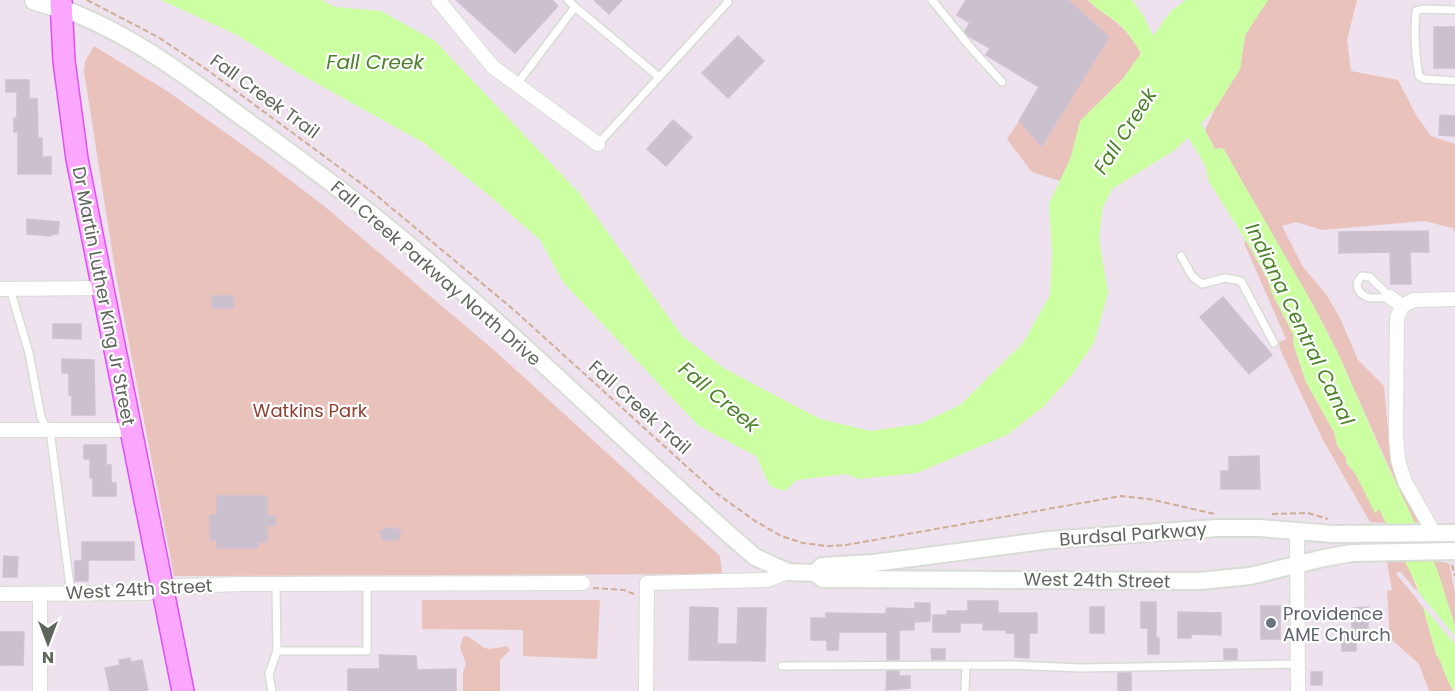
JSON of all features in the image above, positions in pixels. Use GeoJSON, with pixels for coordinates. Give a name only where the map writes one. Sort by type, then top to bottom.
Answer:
{"type":"FeatureCollection","features":[{"type":"Feature","properties":{"kind":"main road","name":"Fall Creek Parkway North Drive"},"geometry":{"type":"LineString","coordinates":[[35,0],[61,4]]}},
{"type":"Feature","properties":{"kind":"main road","name":"Dr Martin Luther King Jr Street"},"geometry":{"type":"LineString","coordinates":[[61,4],[64,62],[77,159],[183,691]]}},
{"type":"Feature","properties":{"kind":"street"},"geometry":{"type":"LineString","coordinates":[[438,0],[493,67],[598,144]]}},
{"type":"Feature","properties":{"kind":"street","name":"Fall Creek Parkway North Drive"},"geometry":{"type":"LineString","coordinates":[[61,4],[105,26],[156,56],[205,89],[341,190],[445,276],[754,556],[788,572],[814,573]]}},
{"type":"Feature","properties":{"kind":"street"},"geometry":{"type":"LineString","coordinates":[[5,289],[103,288]]}},
{"type":"Feature","properties":{"kind":"street"},"geometry":{"type":"LineString","coordinates":[[1390,297],[1402,306]]}},
{"type":"Feature","properties":{"kind":"street"},"geometry":{"type":"LineString","coordinates":[[1428,533],[1405,482],[1398,460],[1396,435],[1397,318],[1402,306],[1414,300],[1455,299]]}},
{"type":"Feature","properties":{"kind":"street"},"geometry":{"type":"LineString","coordinates":[[0,430],[130,429]]}},
{"type":"Feature","properties":{"kind":"street","name":"Burdsal Parkway"},"geometry":{"type":"LineString","coordinates":[[814,573],[822,566],[874,563],[1070,538],[1233,528],[1372,534],[1455,533]]}},
{"type":"Feature","properties":{"kind":"street"},"geometry":{"type":"LineString","coordinates":[[1297,531],[1298,691]]}},
{"type":"Feature","properties":{"kind":"street","name":"West 24th Street"},"geometry":{"type":"LineString","coordinates":[[814,573],[823,579],[1199,581],[1242,578],[1339,555],[1380,551],[1449,554]]}},
{"type":"Feature","properties":{"kind":"street"},"geometry":{"type":"LineString","coordinates":[[646,691],[646,583],[767,580],[788,572]]}},
{"type":"Feature","properties":{"kind":"street","name":"West 24th Street"},"geometry":{"type":"LineString","coordinates":[[0,594],[147,593],[178,586],[242,584],[583,583]]}},
{"type":"Feature","properties":{"kind":"street"},"geometry":{"type":"LineString","coordinates":[[40,594],[40,691]]}},
{"type":"Feature","properties":{"kind":"lane"},"geometry":{"type":"LineString","coordinates":[[568,0],[659,77]]}},
{"type":"Feature","properties":{"kind":"lane"},"geometry":{"type":"LineString","coordinates":[[932,0],[1002,82]]}},
{"type":"Feature","properties":{"kind":"lane"},"geometry":{"type":"LineString","coordinates":[[598,144],[728,1]]}},
{"type":"Feature","properties":{"kind":"lane"},"geometry":{"type":"LineString","coordinates":[[517,84],[576,7]]}},
{"type":"Feature","properties":{"kind":"lane"},"geometry":{"type":"LineString","coordinates":[[1455,10],[1423,9],[1416,11],[1415,50],[1419,76],[1424,79],[1455,81]]}},
{"type":"Feature","properties":{"kind":"lane"},"geometry":{"type":"LineString","coordinates":[[1181,256],[1192,276],[1202,284],[1225,278],[1241,281],[1274,343]]}},
{"type":"Feature","properties":{"kind":"lane"},"geometry":{"type":"LineString","coordinates":[[1362,276],[1370,277],[1390,297],[1363,296],[1359,291],[1359,279],[1362,276]]}},
{"type":"Feature","properties":{"kind":"lane"},"geometry":{"type":"LineString","coordinates":[[5,289],[29,353],[41,417],[49,430],[71,594]]}},
{"type":"Feature","properties":{"kind":"lane"},"geometry":{"type":"LineString","coordinates":[[277,651],[367,651],[367,584]]}},
{"type":"Feature","properties":{"kind":"lane"},"geometry":{"type":"LineString","coordinates":[[272,691],[269,674],[277,651],[276,585]]}},
{"type":"Feature","properties":{"kind":"lane"},"geometry":{"type":"LineString","coordinates":[[782,666],[1081,668],[1298,664]]}},
{"type":"Feature","properties":{"kind":"lane"},"geometry":{"type":"LineString","coordinates":[[965,691],[966,666]]}},
{"type":"Feature","properties":{"kind":"path","name":"Fall Creek Trail"},"geometry":{"type":"LineString","coordinates":[[87,0],[158,37],[206,69],[370,190],[514,310],[716,493],[755,521],[781,536],[803,543],[846,545],[1121,496],[1149,499],[1218,514]]}},
{"type":"Feature","properties":{"kind":"path"},"geometry":{"type":"LineString","coordinates":[[1449,554],[1455,576]]}},
{"type":"Feature","properties":{"kind":"path"},"geometry":{"type":"LineString","coordinates":[[583,583],[584,586],[603,590],[624,590],[635,595],[639,604],[646,604]]}},
{"type":"Feature","properties":{"kind":"green space"},"geometry":{"type":"Polygon","coordinates":[[[1068,0],[1088,0],[1125,31],[1141,54],[1122,80],[1080,121],[1071,157],[1060,181],[1032,172],[1007,139],[1019,121],[1043,146],[1108,37],[1068,0]]]}},
{"type":"Feature","properties":{"kind":"green space"},"geometry":{"type":"Polygon","coordinates":[[[1268,0],[1357,0],[1347,40],[1351,71],[1398,80],[1416,115],[1431,136],[1455,144],[1455,234],[1453,228],[1424,221],[1322,230],[1296,222],[1282,226],[1303,267],[1326,294],[1339,316],[1358,360],[1384,386],[1390,452],[1422,521],[1414,523],[1337,351],[1313,305],[1223,148],[1215,149],[1205,130],[1240,69],[1245,35],[1268,0]]]}},
{"type":"Feature","properties":{"kind":"green space","name":"Watkins Park"},"geometry":{"type":"Polygon","coordinates":[[[94,46],[167,91],[324,206],[495,351],[720,556],[722,574],[174,576],[116,276],[84,71],[85,62],[94,46]]]}},
{"type":"Feature","properties":{"kind":"green space"},"geometry":{"type":"Polygon","coordinates":[[[1246,241],[1268,280],[1272,293],[1293,334],[1294,346],[1306,382],[1334,432],[1337,445],[1376,512],[1379,508],[1386,523],[1370,522],[1323,440],[1280,349],[1279,342],[1286,339],[1244,243],[1246,241]]]}},
{"type":"Feature","properties":{"kind":"green space"},"geometry":{"type":"Polygon","coordinates":[[[1433,561],[1449,563],[1455,593],[1455,626],[1433,561]]]}},
{"type":"Feature","properties":{"kind":"green space"},"geometry":{"type":"Polygon","coordinates":[[[1387,562],[1407,562],[1419,594],[1400,571],[1396,574],[1423,606],[1436,654],[1453,691],[1429,691],[1419,664],[1390,638],[1387,591],[1392,590],[1387,562]]]}},
{"type":"Feature","properties":{"kind":"green space"},"geometry":{"type":"Polygon","coordinates":[[[422,600],[600,600],[597,659],[523,656],[523,630],[422,629],[422,600]]]}},
{"type":"Feature","properties":{"kind":"green space"},"geometry":{"type":"Polygon","coordinates":[[[467,636],[484,648],[507,646],[510,650],[500,660],[500,691],[463,691],[463,672],[466,664],[460,647],[463,637],[467,636]]]}},
{"type":"Feature","properties":{"kind":"water","name":"Fall Creek"},"geometry":{"type":"Polygon","coordinates":[[[161,0],[321,0],[336,7],[381,11],[435,41],[580,194],[682,336],[725,369],[820,419],[871,431],[920,424],[960,405],[1023,343],[1050,295],[1052,253],[1049,204],[1071,157],[1080,121],[1122,80],[1141,53],[1121,26],[1088,0],[1132,0],[1143,15],[1153,36],[1171,11],[1186,0],[1268,0],[1245,35],[1240,69],[1215,109],[1201,123],[1215,149],[1223,148],[1313,305],[1337,351],[1383,456],[1437,569],[1455,626],[1455,691],[1436,654],[1417,586],[1379,509],[1375,513],[1355,473],[1347,464],[1346,457],[1337,445],[1334,432],[1306,382],[1294,346],[1293,334],[1272,293],[1268,280],[1209,182],[1205,165],[1188,137],[1175,150],[1112,189],[1102,209],[1099,240],[1108,293],[1094,343],[1071,376],[1043,407],[1007,435],[917,473],[859,479],[846,474],[797,480],[785,491],[770,486],[756,456],[699,426],[563,282],[540,240],[424,143],[298,73],[239,36],[161,0]]]}},
{"type":"Feature","properties":{"kind":"pier"},"geometry":{"type":"Polygon","coordinates":[[[1415,588],[1455,636],[1455,644],[1418,601],[1415,588]]]}},
{"type":"Feature","properties":{"kind":"building"},"geometry":{"type":"Polygon","coordinates":[[[456,0],[552,0],[558,6],[515,53],[456,0]]]}},
{"type":"Feature","properties":{"kind":"building"},"geometry":{"type":"Polygon","coordinates":[[[594,0],[622,0],[609,14],[594,0]]]}},
{"type":"Feature","properties":{"kind":"building"},"geometry":{"type":"Polygon","coordinates":[[[966,0],[1068,0],[1109,37],[1042,146],[1019,121],[1039,87],[986,55],[990,48],[968,36],[965,31],[970,23],[957,15],[966,0]]]}},
{"type":"Feature","properties":{"kind":"building"},"geometry":{"type":"Polygon","coordinates":[[[1434,27],[1455,27],[1455,68],[1434,68],[1434,27]]]}},
{"type":"Feature","properties":{"kind":"building"},"geometry":{"type":"Polygon","coordinates":[[[738,36],[764,61],[728,98],[702,73],[738,36]]]}},
{"type":"Feature","properties":{"kind":"building"},"geometry":{"type":"Polygon","coordinates":[[[6,80],[29,80],[29,99],[37,99],[38,138],[42,138],[42,157],[51,157],[51,174],[18,174],[18,132],[14,132],[14,118],[17,118],[17,92],[6,92],[6,80]]]}},
{"type":"Feature","properties":{"kind":"building"},"geometry":{"type":"Polygon","coordinates":[[[1440,115],[1455,116],[1455,136],[1439,135],[1440,115]]]}},
{"type":"Feature","properties":{"kind":"building"},"geometry":{"type":"Polygon","coordinates":[[[673,120],[692,137],[666,166],[647,149],[673,120]]]}},
{"type":"Feature","properties":{"kind":"building"},"geometry":{"type":"Polygon","coordinates":[[[27,219],[59,222],[58,234],[51,234],[51,236],[27,234],[27,219]]]}},
{"type":"Feature","properties":{"kind":"building"},"geometry":{"type":"Polygon","coordinates":[[[1428,231],[1429,252],[1410,252],[1411,284],[1391,284],[1390,252],[1339,253],[1339,232],[1428,231]]]}},
{"type":"Feature","properties":{"kind":"building"},"geometry":{"type":"Polygon","coordinates":[[[212,296],[233,296],[234,308],[212,308],[212,296]]]}},
{"type":"Feature","properties":{"kind":"building"},"geometry":{"type":"Polygon","coordinates":[[[1223,297],[1272,355],[1249,374],[1200,317],[1223,297]]]}},
{"type":"Feature","properties":{"kind":"building"},"geometry":{"type":"Polygon","coordinates":[[[53,324],[81,324],[81,339],[53,338],[53,324]]]}},
{"type":"Feature","properties":{"kind":"building"},"geometry":{"type":"Polygon","coordinates":[[[62,359],[94,360],[95,415],[72,415],[69,373],[62,373],[62,359]]]}},
{"type":"Feature","properties":{"kind":"building"},"geometry":{"type":"Polygon","coordinates":[[[84,445],[106,445],[106,465],[111,465],[111,483],[116,483],[116,496],[93,496],[90,459],[84,459],[84,445]]]}},
{"type":"Feature","properties":{"kind":"building"},"geometry":{"type":"Polygon","coordinates":[[[1259,456],[1260,489],[1221,489],[1221,471],[1229,471],[1229,457],[1259,456]]]}},
{"type":"Feature","properties":{"kind":"building"},"geometry":{"type":"Polygon","coordinates":[[[217,496],[267,496],[267,516],[275,516],[275,526],[267,526],[267,542],[258,542],[258,548],[217,548],[217,540],[210,540],[210,515],[217,515],[217,496]]]}},
{"type":"Feature","properties":{"kind":"building"},"geometry":{"type":"Polygon","coordinates":[[[391,527],[401,531],[398,540],[383,540],[380,531],[391,527]]]}},
{"type":"Feature","properties":{"kind":"building"},"geometry":{"type":"Polygon","coordinates":[[[82,542],[134,542],[134,560],[82,560],[82,542]]]}},
{"type":"Feature","properties":{"kind":"building"},"geometry":{"type":"Polygon","coordinates":[[[4,556],[18,557],[17,577],[3,577],[4,556]]]}},
{"type":"Feature","properties":{"kind":"building"},"geometry":{"type":"Polygon","coordinates":[[[75,561],[88,561],[88,581],[75,581],[75,561]]]}},
{"type":"Feature","properties":{"kind":"building"},"geometry":{"type":"Polygon","coordinates":[[[968,601],[998,601],[998,613],[1037,613],[1037,633],[1029,633],[1029,658],[1015,657],[1015,633],[1006,633],[1006,630],[983,630],[983,623],[960,623],[960,632],[933,632],[933,615],[947,615],[947,611],[968,611],[968,601]]]}},
{"type":"Feature","properties":{"kind":"building"},"geometry":{"type":"Polygon","coordinates":[[[1141,602],[1156,602],[1156,638],[1159,638],[1159,654],[1148,654],[1148,628],[1141,628],[1141,602]]]}},
{"type":"Feature","properties":{"kind":"building"},"geometry":{"type":"Polygon","coordinates":[[[915,603],[930,603],[930,621],[914,622],[914,630],[899,630],[899,660],[887,660],[886,632],[839,632],[838,650],[827,650],[827,640],[811,640],[811,618],[826,618],[826,613],[885,614],[887,608],[915,609],[915,603]]]}},
{"type":"Feature","properties":{"kind":"building","name":"Providence AME Church"},"geometry":{"type":"Polygon","coordinates":[[[1261,606],[1280,606],[1280,639],[1261,639],[1261,606]]]}},
{"type":"Feature","properties":{"kind":"building"},"geometry":{"type":"Polygon","coordinates":[[[690,607],[718,608],[717,644],[737,644],[738,608],[766,608],[765,661],[689,660],[690,607]]]}},
{"type":"Feature","properties":{"kind":"building"},"geometry":{"type":"Polygon","coordinates":[[[1090,607],[1104,607],[1104,633],[1090,633],[1090,607]]]}},
{"type":"Feature","properties":{"kind":"building"},"geometry":{"type":"Polygon","coordinates":[[[1368,607],[1368,636],[1356,636],[1356,651],[1342,651],[1342,636],[1352,636],[1352,608],[1368,607]]]}},
{"type":"Feature","properties":{"kind":"building"},"geometry":{"type":"Polygon","coordinates":[[[1178,612],[1221,613],[1221,635],[1191,634],[1191,638],[1178,638],[1178,612]]]}},
{"type":"Feature","properties":{"kind":"building"},"geometry":{"type":"Polygon","coordinates":[[[0,632],[24,632],[23,665],[0,665],[0,632]]]}},
{"type":"Feature","properties":{"kind":"building"},"geometry":{"type":"Polygon","coordinates":[[[931,649],[945,649],[945,660],[932,660],[931,649]]]}},
{"type":"Feature","properties":{"kind":"building"},"geometry":{"type":"Polygon","coordinates":[[[1224,649],[1237,649],[1237,660],[1224,660],[1224,649]]]}},
{"type":"Feature","properties":{"kind":"building"},"geometry":{"type":"Polygon","coordinates":[[[379,655],[416,656],[417,670],[456,669],[456,691],[348,691],[348,669],[380,669],[379,655]]]}},
{"type":"Feature","properties":{"kind":"building"},"geometry":{"type":"Polygon","coordinates":[[[130,658],[131,662],[142,660],[148,691],[110,691],[105,668],[120,665],[119,660],[130,658]]]}},
{"type":"Feature","properties":{"kind":"building"},"geometry":{"type":"Polygon","coordinates":[[[887,671],[899,671],[899,676],[910,676],[910,688],[886,690],[887,671]]]}},
{"type":"Feature","properties":{"kind":"building"},"geometry":{"type":"Polygon","coordinates":[[[1311,672],[1322,672],[1322,685],[1311,685],[1311,672]]]}},
{"type":"Feature","properties":{"kind":"building"},"geometry":{"type":"Polygon","coordinates":[[[1118,673],[1131,673],[1131,691],[1118,691],[1118,673]]]}},
{"type":"Feature","properties":{"kind":"place","name":"Providence AME Church"},"geometry":{"type":"Point","coordinates":[1271,623]}},
{"type":"Feature","properties":{"kind":"water label","name":"Indiana Central Canal"},"geometry":{"type":"Point","coordinates":[1300,324]}}]}
